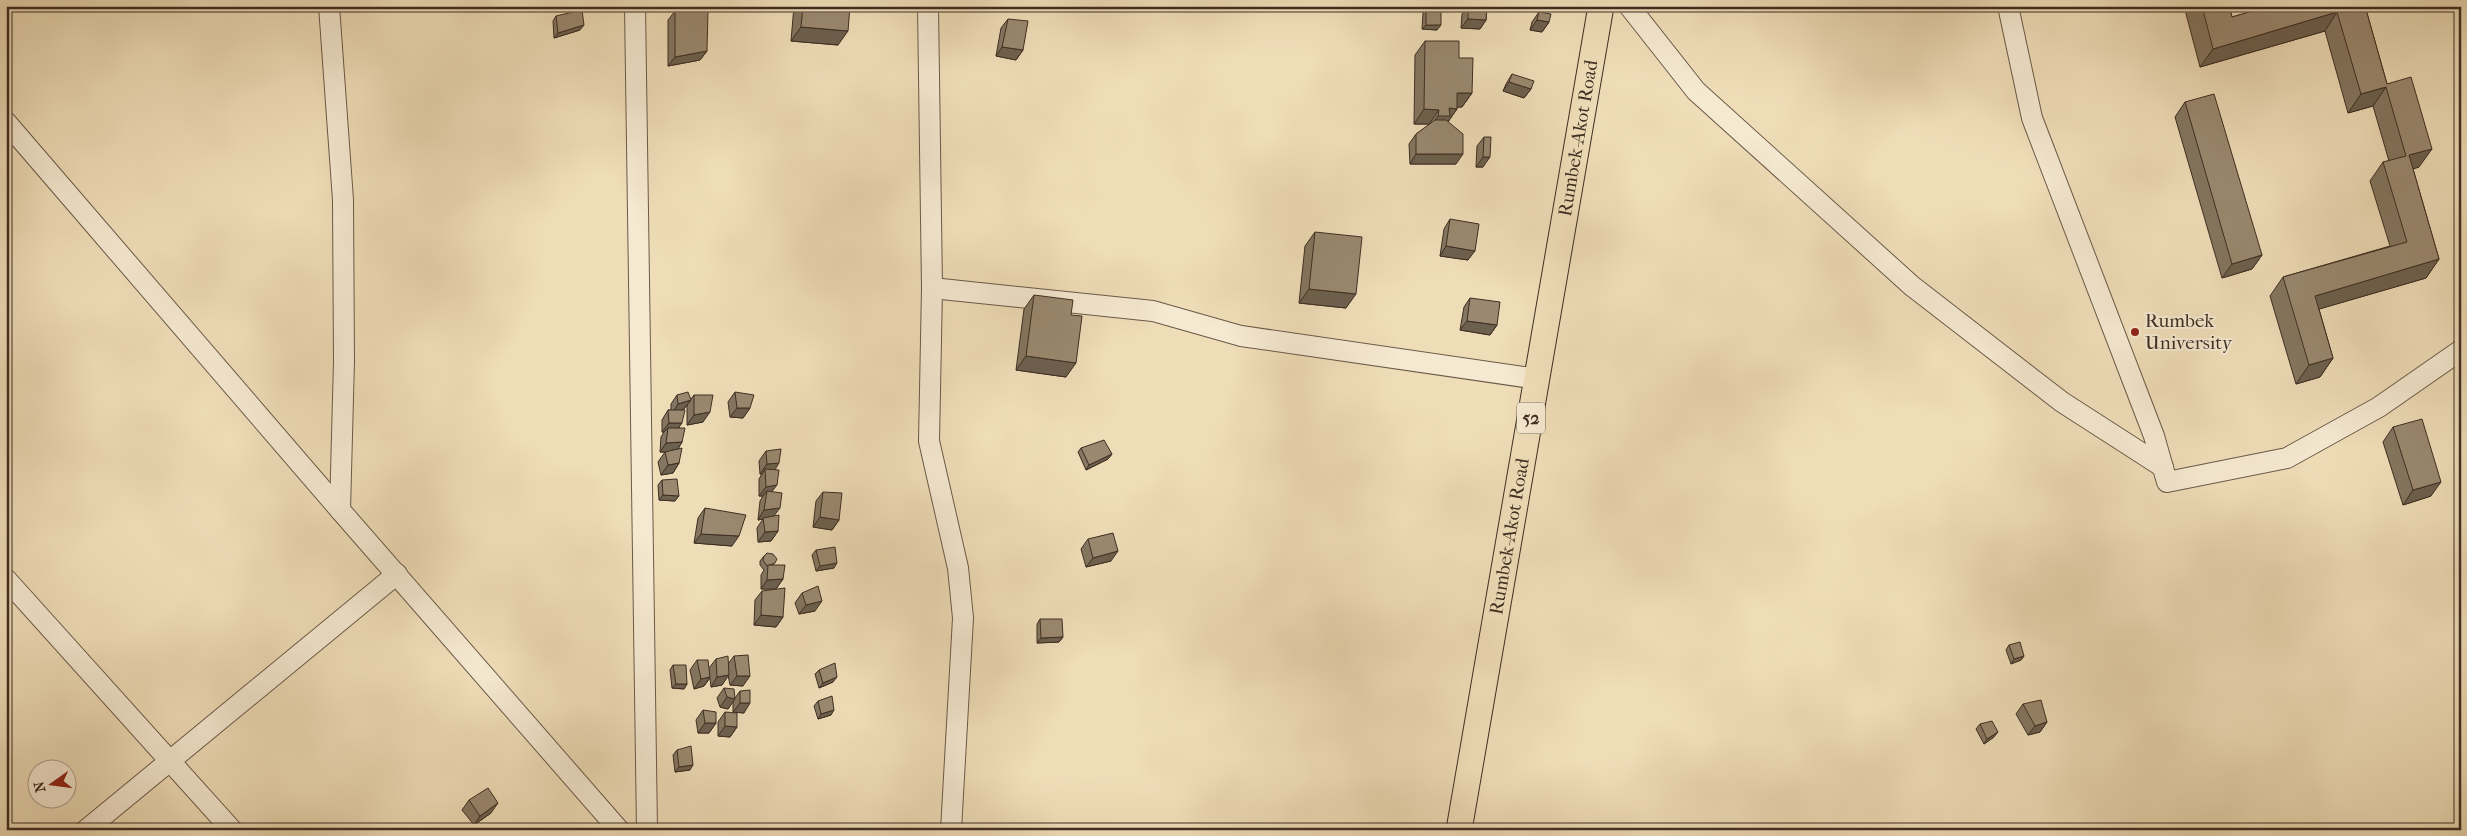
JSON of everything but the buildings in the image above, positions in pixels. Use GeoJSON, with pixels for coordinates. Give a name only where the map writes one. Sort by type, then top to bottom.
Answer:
{"type":"FeatureCollection","features":[{"type":"Feature","properties":{"kind":"main road","name":"Rumbek-Akot Road"},"geometry":{"type":"LineString","coordinates":[[1459,830],[1601,6]]}},
{"type":"Feature","properties":{"kind":"street"},"geometry":{"type":"LineString","coordinates":[[329,6],[343,200],[344,361],[340,510]]}},
{"type":"Feature","properties":{"kind":"street"},"geometry":{"type":"LineString","coordinates":[[635,6],[647,830]]}},
{"type":"Feature","properties":{"kind":"street"},"geometry":{"type":"LineString","coordinates":[[928,6],[932,288],[928,441],[958,568],[963,618],[951,830]]}},
{"type":"Feature","properties":{"kind":"street"},"geometry":{"type":"LineString","coordinates":[[1629,6],[1696,91],[1912,286],[2062,402],[2163,467]]}},
{"type":"Feature","properties":{"kind":"street"},"geometry":{"type":"LineString","coordinates":[[2008,6],[2032,118],[2154,436],[2167,482],[2288,458],[2379,408],[2461,350]]}},
{"type":"Feature","properties":{"kind":"street"},"geometry":{"type":"LineString","coordinates":[[6,122],[619,830]]}},
{"type":"Feature","properties":{"kind":"street"},"geometry":{"type":"LineString","coordinates":[[932,288],[1153,311],[1241,336],[1538,379]]}},
{"type":"Feature","properties":{"kind":"street"},"geometry":{"type":"LineString","coordinates":[[86,830],[169,759],[397,574]]}},
{"type":"Feature","properties":{"kind":"street"},"geometry":{"type":"LineString","coordinates":[[6,579],[232,830]]}},
{"type":"Feature","properties":{"kind":"place","name":"Rumbek University"},"geometry":{"type":"Point","coordinates":[2135,332]}}]}
